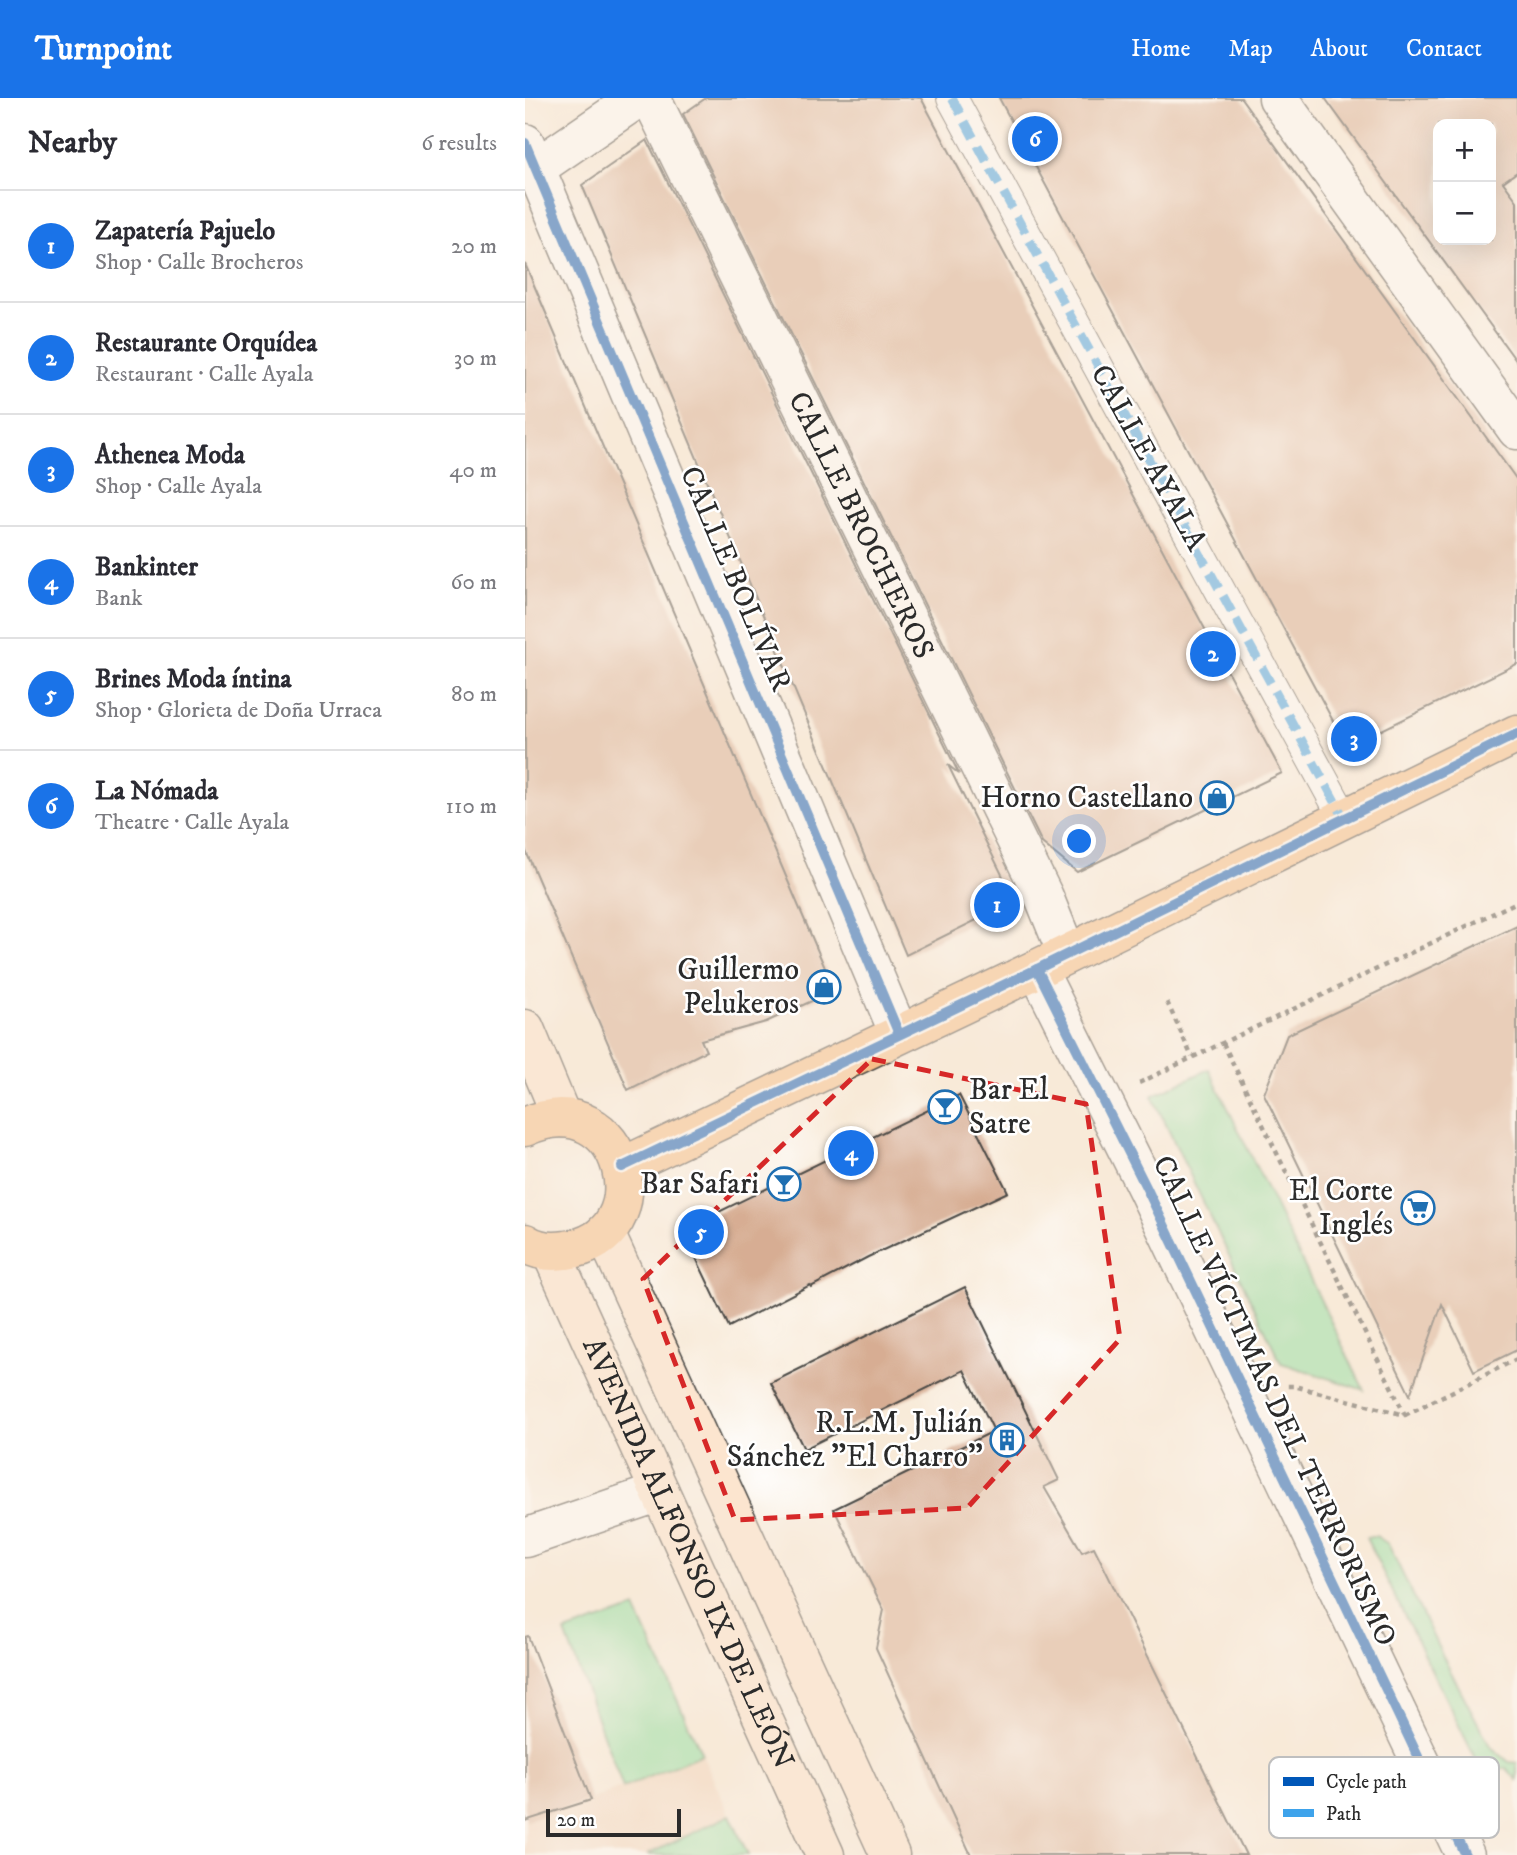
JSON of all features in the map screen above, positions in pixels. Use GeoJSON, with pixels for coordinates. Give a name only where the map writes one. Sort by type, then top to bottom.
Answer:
{"type":"FeatureCollection","features":[{"type":"Feature","properties":{"kind":"main road"},"geometry":{"type":"LineString","coordinates":[[622,1167],[1517,734]]}},
{"type":"Feature","properties":{"kind":"main road"},"geometry":{"type":"LineString","coordinates":[[525,1028],[562,1118]]}},
{"type":"Feature","properties":{"kind":"main road"},"geometry":{"type":"LineString","coordinates":[[525,1127],[541,1120],[562,1118],[582,1123],[600,1133],[614,1149],[622,1167],[624,1191],[618,1214],[605,1233],[580,1249],[538,1247]]}},
{"type":"Feature","properties":{"kind":"main road","name":"AVENIDA ALFONSO IX DE LEÓN"},"geometry":{"type":"LineString","coordinates":[[605,1233],[890,1855]]}},
{"type":"Feature","properties":{"kind":"main road","name":"AVENIDA ALFONSO IX DE LEÓN"},"geometry":{"type":"LineString","coordinates":[[538,1247],[660,1492],[825,1855]]}},
{"type":"Feature","properties":{"kind":"street"},"geometry":{"type":"LineString","coordinates":[[531,156],[638,98]]}},
{"type":"Feature","properties":{"kind":"street","name":"CALLE BROCHEROS"},"geometry":{"type":"LineString","coordinates":[[651,98],[1044,897],[1052,961]]}},
{"type":"Feature","properties":{"kind":"street","name":"CALLE AYALA"},"geometry":{"type":"LineString","coordinates":[[952,98],[1344,818]]}},
{"type":"Feature","properties":{"kind":"street"},"geometry":{"type":"LineString","coordinates":[[1278,98],[1517,430]]}},
{"type":"Feature","properties":{"kind":"street","name":"CALLE BOLÍVAR"},"geometry":{"type":"LineString","coordinates":[[531,156],[538,213],[899,1034]]}},
{"type":"Feature","properties":{"kind":"street","name":"CALLE VÍCTIMAS DEL TERRORISMO"},"geometry":{"type":"LineString","coordinates":[[1052,961],[1147,1189],[1418,1757]]}},
{"type":"Feature","properties":{"kind":"street"},"geometry":{"type":"LineString","coordinates":[[525,1538],[660,1492]]}},
{"type":"Feature","properties":{"kind":"street","name":"CALLE VÍCTIMAS DEL TERRORISMO"},"geometry":{"type":"LineString","coordinates":[[1457,1838],[1465,1855]]}},
{"type":"Feature","properties":{"kind":"path"},"geometry":{"type":"LineString","coordinates":[[1133,1085],[1517,902]]}},
{"type":"Feature","properties":{"kind":"path"},"geometry":{"type":"LineString","coordinates":[[1167,1002],[1192,1057]]}},
{"type":"Feature","properties":{"kind":"path"},"geometry":{"type":"LineString","coordinates":[[1223,1043],[1405,1415]]}},
{"type":"Feature","properties":{"kind":"path"},"geometry":{"type":"LineString","coordinates":[[1304,1388],[1405,1415],[1517,1359]]}},
{"type":"Feature","properties":{"kind":"highlighted area"},"geometry":{"type":"Polygon","coordinates":[[[872,1059],[1086,1104],[1120,1339],[967,1508],[735,1520],[643,1279],[872,1059]]]}},
{"type":"Feature","properties":{"kind":"shaded area"},"geometry":{"type":"Polygon","coordinates":[[[702,1754],[748,1855],[525,1855],[525,1821],[591,1800],[702,1754]]]}},
{"type":"Feature","properties":{"kind":"green space"},"geometry":{"type":"Polygon","coordinates":[[[1209,1069],[1364,1390],[1281,1363],[1152,1096],[1209,1069]]]}},
{"type":"Feature","properties":{"kind":"green space"},"geometry":{"type":"Polygon","coordinates":[[[1376,1536],[1388,1544],[1490,1746],[1509,1762],[1517,1763],[1517,1780],[1506,1768],[1499,1771],[1499,1757],[1475,1757],[1366,1538],[1376,1536]]]}},
{"type":"Feature","properties":{"kind":"green space"},"geometry":{"type":"Polygon","coordinates":[[[635,1608],[702,1754],[623,1788],[565,1632],[635,1608]]]}},
{"type":"Feature","properties":{"kind":"green space"},"geometry":{"type":"Polygon","coordinates":[[[730,1815],[748,1855],[647,1855],[730,1815]]]}},
{"type":"Feature","properties":{"kind":"building"},"geometry":{"type":"Polygon","coordinates":[[[706,98],[921,98],[1282,773],[1077,872],[1042,843],[683,114],[706,98]]]}},
{"type":"Feature","properties":{"kind":"building"},"geometry":{"type":"Polygon","coordinates":[[[999,98],[1241,98],[1517,480],[1517,664],[1347,747],[999,98]]]}},
{"type":"Feature","properties":{"kind":"building"},"geometry":{"type":"Polygon","coordinates":[[[1325,98],[1517,98],[1517,172],[1503,182],[1517,201],[1517,362],[1325,98]]]}},
{"type":"Feature","properties":{"kind":"building"},"geometry":{"type":"Polygon","coordinates":[[[647,140],[959,774],[948,765],[1015,901],[906,955],[582,185],[647,140]]]}},
{"type":"Feature","properties":{"kind":"building"},"geometry":{"type":"Polygon","coordinates":[[[525,264],[831,982],[825,995],[766,1022],[701,1040],[706,1051],[628,1090],[525,849],[525,264]]]}},
{"type":"Feature","properties":{"kind":"building","name":"El Corte Inglés"},"geometry":{"type":"Polygon","coordinates":[[[1517,926],[1517,1350],[1474,1371],[1442,1304],[1410,1395],[1264,1094],[1287,1035],[1517,926]]]}},
{"type":"Feature","properties":{"kind":"building"},"geometry":{"type":"Polygon","coordinates":[[[959,1095],[1008,1192],[868,1257],[811,1287],[810,1285],[729,1327],[689,1243],[696,1223],[959,1095]]]}},
{"type":"Feature","properties":{"kind":"building"},"geometry":{"type":"Polygon","coordinates":[[[965,1287],[1059,1480],[1044,1487],[1082,1552],[1094,1547],[1246,1855],[971,1855],[876,1648],[884,1610],[834,1509],[994,1431],[964,1370],[804,1449],[771,1383],[965,1287]]]}},
{"type":"Feature","properties":{"kind":"building"},"geometry":{"type":"Polygon","coordinates":[[[528,1636],[591,1800],[525,1821],[525,1637],[528,1636]]]}},
{"type":"Feature","properties":{"kind":"marked path"},"geometry":{"type":"LineString","coordinates":[[952,98],[1344,818]]}},
{"type":"Feature","properties":{"kind":"cycle path"},"geometry":{"type":"LineString","coordinates":[[525,143],[899,1034]]}},
{"type":"Feature","properties":{"kind":"cycle path"},"geometry":{"type":"LineString","coordinates":[[622,1167],[1037,969],[1517,734]]}},
{"type":"Feature","properties":{"kind":"cycle path"},"geometry":{"type":"LineString","coordinates":[[1037,969],[1147,1189],[1418,1757]]}},
{"type":"Feature","properties":{"kind":"cycle path"},"geometry":{"type":"LineString","coordinates":[[1457,1838],[1465,1855]]}},
{"type":"Feature","properties":{"kind":"place","name":"La Nómada"},"geometry":{"type":"Point","coordinates":[1035,139]}},
{"type":"Feature","properties":{"kind":"place","name":"Restaurante Orquídea"},"geometry":{"type":"Point","coordinates":[1213,654]}},
{"type":"Feature","properties":{"kind":"place","name":"Athenea Moda"},"geometry":{"type":"Point","coordinates":[1354,739]}},
{"type":"Feature","properties":{"kind":"place","name":"Horno Castellano"},"geometry":{"type":"Point","coordinates":[1217,798]}},
{"type":"Feature","properties":{"kind":"place","name":"Zapatería Pajuelo"},"geometry":{"type":"Point","coordinates":[997,905]}},
{"type":"Feature","properties":{"kind":"place","name":"Guillermo Pelukeros"},"geometry":{"type":"Point","coordinates":[824,987]}},
{"type":"Feature","properties":{"kind":"place","name":"Bar El Satre"},"geometry":{"type":"Point","coordinates":[945,1107]}},
{"type":"Feature","properties":{"kind":"place","name":"Bankinter"},"geometry":{"type":"Point","coordinates":[851,1153]}},
{"type":"Feature","properties":{"kind":"place","name":"Bar Safari"},"geometry":{"type":"Point","coordinates":[784,1184]}},
{"type":"Feature","properties":{"kind":"place","name":"El Corte Inglés"},"geometry":{"type":"Point","coordinates":[1418,1208]}},
{"type":"Feature","properties":{"kind":"place","name":"Brines Moda íntina"},"geometry":{"type":"Point","coordinates":[701,1232]}},
{"type":"Feature","properties":{"kind":"place","name":"R.L.M. Julián Sánchez \"El Charro\""},"geometry":{"type":"Point","coordinates":[1007,1440]}}]}
